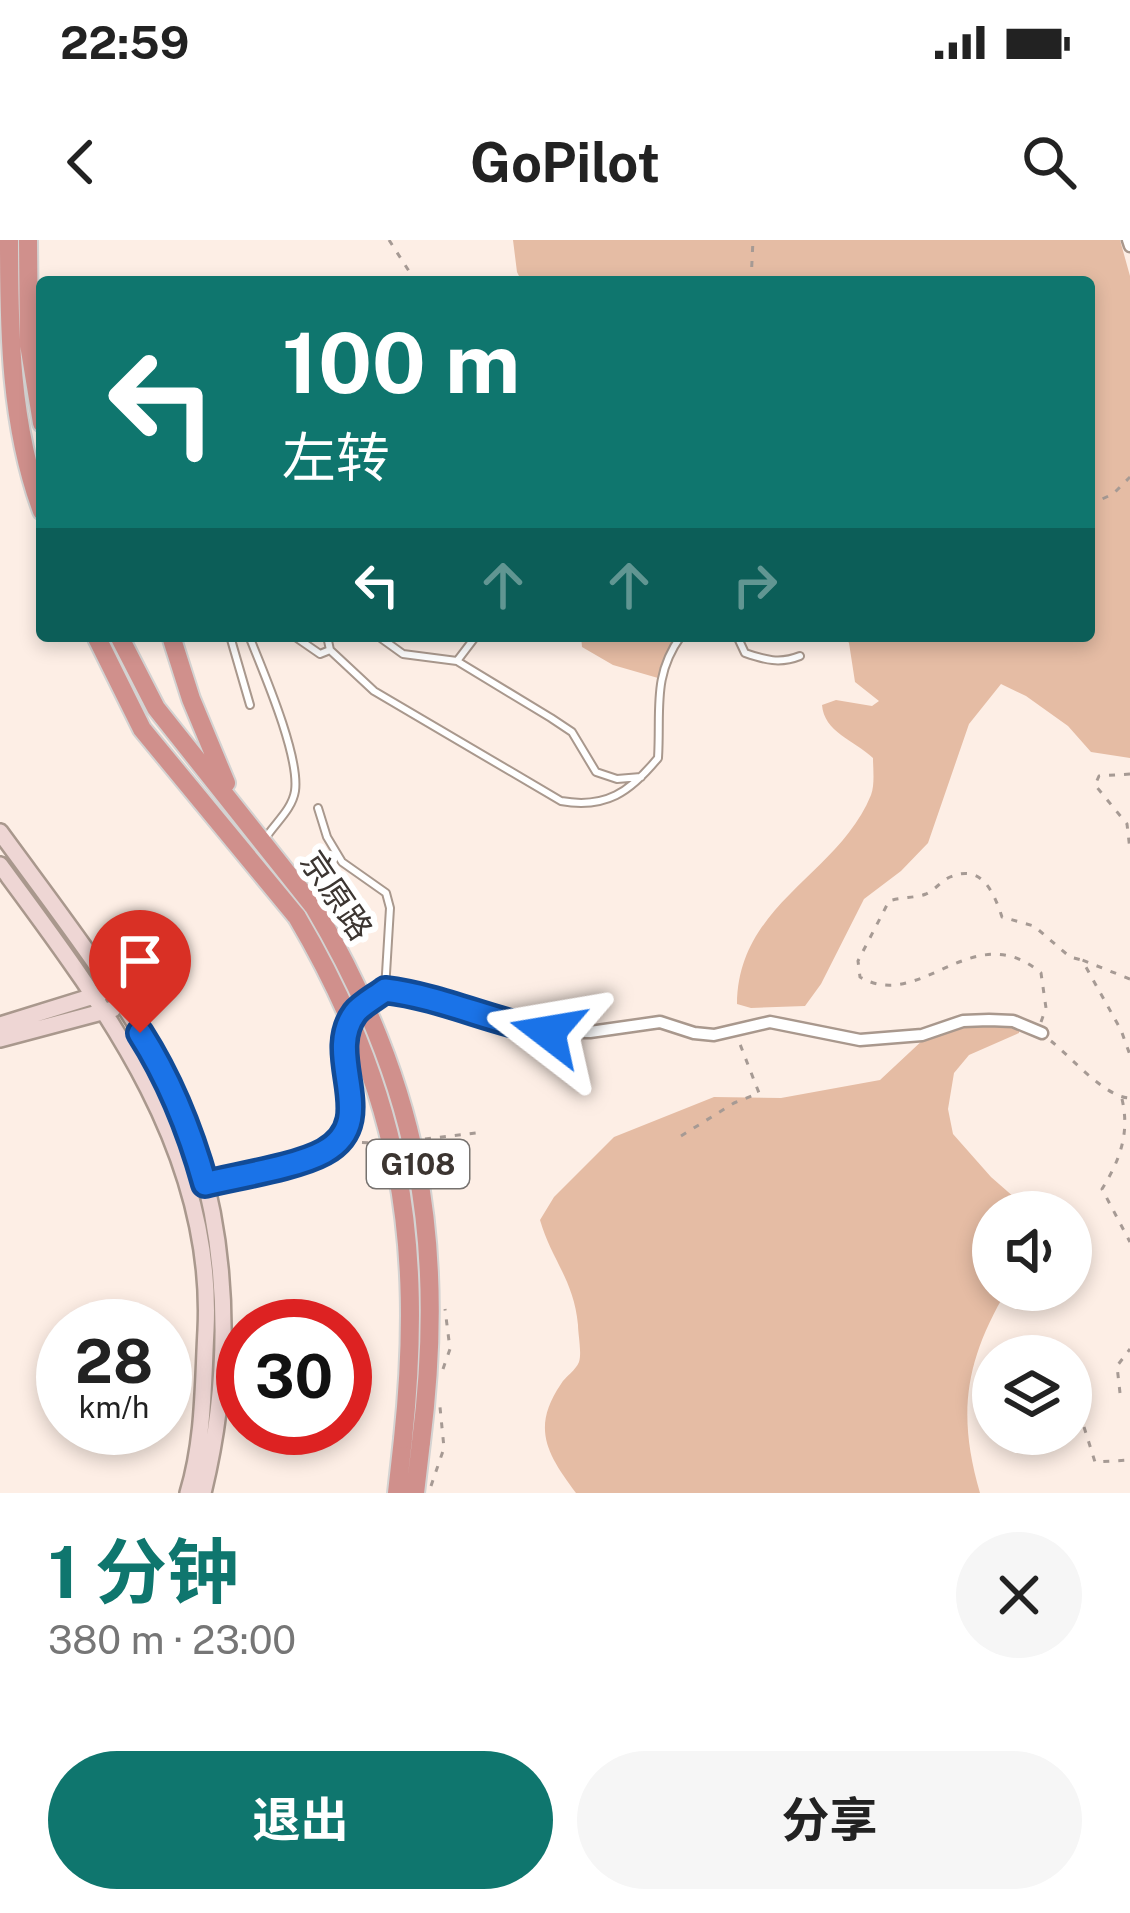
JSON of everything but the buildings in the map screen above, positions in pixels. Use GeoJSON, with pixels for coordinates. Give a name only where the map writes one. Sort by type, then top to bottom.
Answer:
{"type":"FeatureCollection","features":[{"type":"Feature","properties":{"kind":"highway"},"geometry":{"type":"LineString","coordinates":[[9,240],[9,337],[25,466],[36,495]]}},
{"type":"Feature","properties":{"kind":"highway"},"geometry":{"type":"LineString","coordinates":[[28,240],[28,344],[36,389]]}},
{"type":"Feature","properties":{"kind":"highway","name":"京原路"},"geometry":{"type":"LineString","coordinates":[[99,642],[142,729],[306,912]]}},
{"type":"Feature","properties":{"kind":"highway","name":"京原路"},"geometry":{"type":"LineString","coordinates":[[121,642],[156,708],[263,842],[306,912],[355,1025],[390,1129],[402,1183],[413,1303],[412,1440]]}},
{"type":"Feature","properties":{"kind":"highway"},"geometry":{"type":"LineString","coordinates":[[173,642],[217,766],[245,820]]}},
{"type":"Feature","properties":{"kind":"highway","name":"G108"},"geometry":{"type":"LineString","coordinates":[[397,1493],[412,1440]]}},
{"type":"Feature","properties":{"kind":"highway","name":"G108"},"geometry":{"type":"LineString","coordinates":[[412,1440],[416,1493]]}},
{"type":"Feature","properties":{"kind":"main road"},"geometry":{"type":"LineString","coordinates":[[0,832],[115,990],[193,1140],[209,1310],[202,1421],[188,1493]]}},
{"type":"Feature","properties":{"kind":"main road"},"geometry":{"type":"LineString","coordinates":[[0,865],[101,1003],[197,1185],[222,1289],[218,1412],[203,1493]]}},
{"type":"Feature","properties":{"kind":"main road"},"geometry":{"type":"LineString","coordinates":[[0,1039],[101,1003],[115,990]]}},
{"type":"Feature","properties":{"kind":"main road"},"geometry":{"type":"LineString","coordinates":[[0,1025],[101,1003],[124,1006]]}},
{"type":"Feature","properties":{"kind":"street"},"geometry":{"type":"LineString","coordinates":[[197,1185],[322,1154],[340,1140],[354,1114],[344,1042],[354,1014],[385,990],[419,994],[506,1025],[548,1032],[590,1032],[660,1022],[694,1033],[734,1033],[770,1022],[860,1040],[922,1035],[963,1021],[1013,1022],[1040,1032]]}},
{"type":"Feature","properties":{"kind":"lane"},"geometry":{"type":"LineString","coordinates":[[232,642],[250,704]]}},
{"type":"Feature","properties":{"kind":"lane"},"geometry":{"type":"LineString","coordinates":[[251,642],[294,769],[295,793],[263,842]]}},
{"type":"Feature","properties":{"kind":"lane"},"geometry":{"type":"LineString","coordinates":[[303,642],[320,654],[329,650]]}},
{"type":"Feature","properties":{"kind":"lane"},"geometry":{"type":"LineString","coordinates":[[328,642],[329,650],[374,691],[561,801],[587,806],[616,800],[658,758],[658,694],[665,658],[677,642]]}},
{"type":"Feature","properties":{"kind":"lane"},"geometry":{"type":"LineString","coordinates":[[386,642],[403,654],[457,661],[572,732],[596,772],[617,779],[641,778]]}},
{"type":"Feature","properties":{"kind":"lane"},"geometry":{"type":"LineString","coordinates":[[457,661],[471,642]]}},
{"type":"Feature","properties":{"kind":"lane"},"geometry":{"type":"LineString","coordinates":[[740,642],[745,653],[765,660],[786,662],[800,656]]}},
{"type":"Feature","properties":{"kind":"lane"},"geometry":{"type":"LineString","coordinates":[[318,808],[342,862],[386,893],[390,908],[385,990]]}},
{"type":"Feature","properties":{"kind":"path"},"geometry":{"type":"LineString","coordinates":[[388,240],[412,276]]}},
{"type":"Feature","properties":{"kind":"path"},"geometry":{"type":"LineString","coordinates":[[752,276],[753,240]]}},
{"type":"Feature","properties":{"kind":"path"},"geometry":{"type":"LineString","coordinates":[[1095,502],[1113,494],[1130,477]]}},
{"type":"Feature","properties":{"kind":"path"},"geometry":{"type":"LineString","coordinates":[[1130,774],[1099,776],[1095,785],[1127,824],[1130,850]]}},
{"type":"Feature","properties":{"kind":"path"},"geometry":{"type":"LineString","coordinates":[[1130,979],[1070,957],[1034,926],[1002,916],[991,885],[983,878],[952,875],[922,896],[889,901],[858,961],[860,977],[872,984],[898,984],[984,952],[1030,964],[1041,973],[1046,1008],[1040,1032],[1106,1090],[1130,1098]]}},
{"type":"Feature","properties":{"kind":"path"},"geometry":{"type":"LineString","coordinates":[[1082,960],[1130,1055]]}},
{"type":"Feature","properties":{"kind":"path"},"geometry":{"type":"LineString","coordinates":[[681,1136],[734,1103],[759,1094],[734,1033]]}},
{"type":"Feature","properties":{"kind":"path"},"geometry":{"type":"LineString","coordinates":[[1122,1099],[1128,1115],[1126,1139],[1120,1161],[1102,1189],[1130,1242]]}},
{"type":"Feature","properties":{"kind":"path"},"geometry":{"type":"LineString","coordinates":[[1120,1393],[1117,1366],[1130,1349]]}},
{"type":"Feature","properties":{"kind":"path"},"geometry":{"type":"LineString","coordinates":[[1092,1452],[1095,1462],[1130,1460]]}},
{"type":"Feature","properties":{"kind":"shaded area"},"geometry":{"type":"Polygon","coordinates":[[[513,240],[1120,240],[1130,276],[1130,758],[1091,752],[1068,726],[1001,684],[969,724],[928,843],[864,899],[805,1006],[737,1004],[742,969],[754,940],[771,915],[836,848],[871,795],[873,758],[834,729],[822,705],[836,700],[872,706],[879,701],[855,682],[848,642],[1095,642],[1095,276],[519,276],[513,240]]]}},
{"type":"Feature","properties":{"kind":"shaded area"},"geometry":{"type":"Polygon","coordinates":[[[582,642],[676,642],[669,666],[658,678],[613,665],[582,647],[582,642]]]}},
{"type":"Feature","properties":{"kind":"shaded area"},"geometry":{"type":"Polygon","coordinates":[[[968,1014],[1006,1014],[1019,1019],[1019,1033],[969,1055],[954,1073],[948,1109],[953,1134],[1007,1191],[972,1191],[972,1311],[996,1311],[985,1335],[972,1335],[967,1413],[980,1493],[576,1493],[557,1466],[545,1428],[552,1400],[578,1365],[580,1354],[572,1295],[540,1220],[554,1197],[614,1137],[714,1097],[781,1098],[880,1080],[925,1038],[968,1014]]]}},
{"type":"Feature","properties":{"kind":"route"},"geometry":{"type":"LineString","coordinates":[[140,1033],[158,1060],[193,1140],[205,1184],[322,1154],[340,1140],[354,1114],[344,1042],[354,1014],[385,990],[419,994],[506,1025],[548,1032]]}}]}
